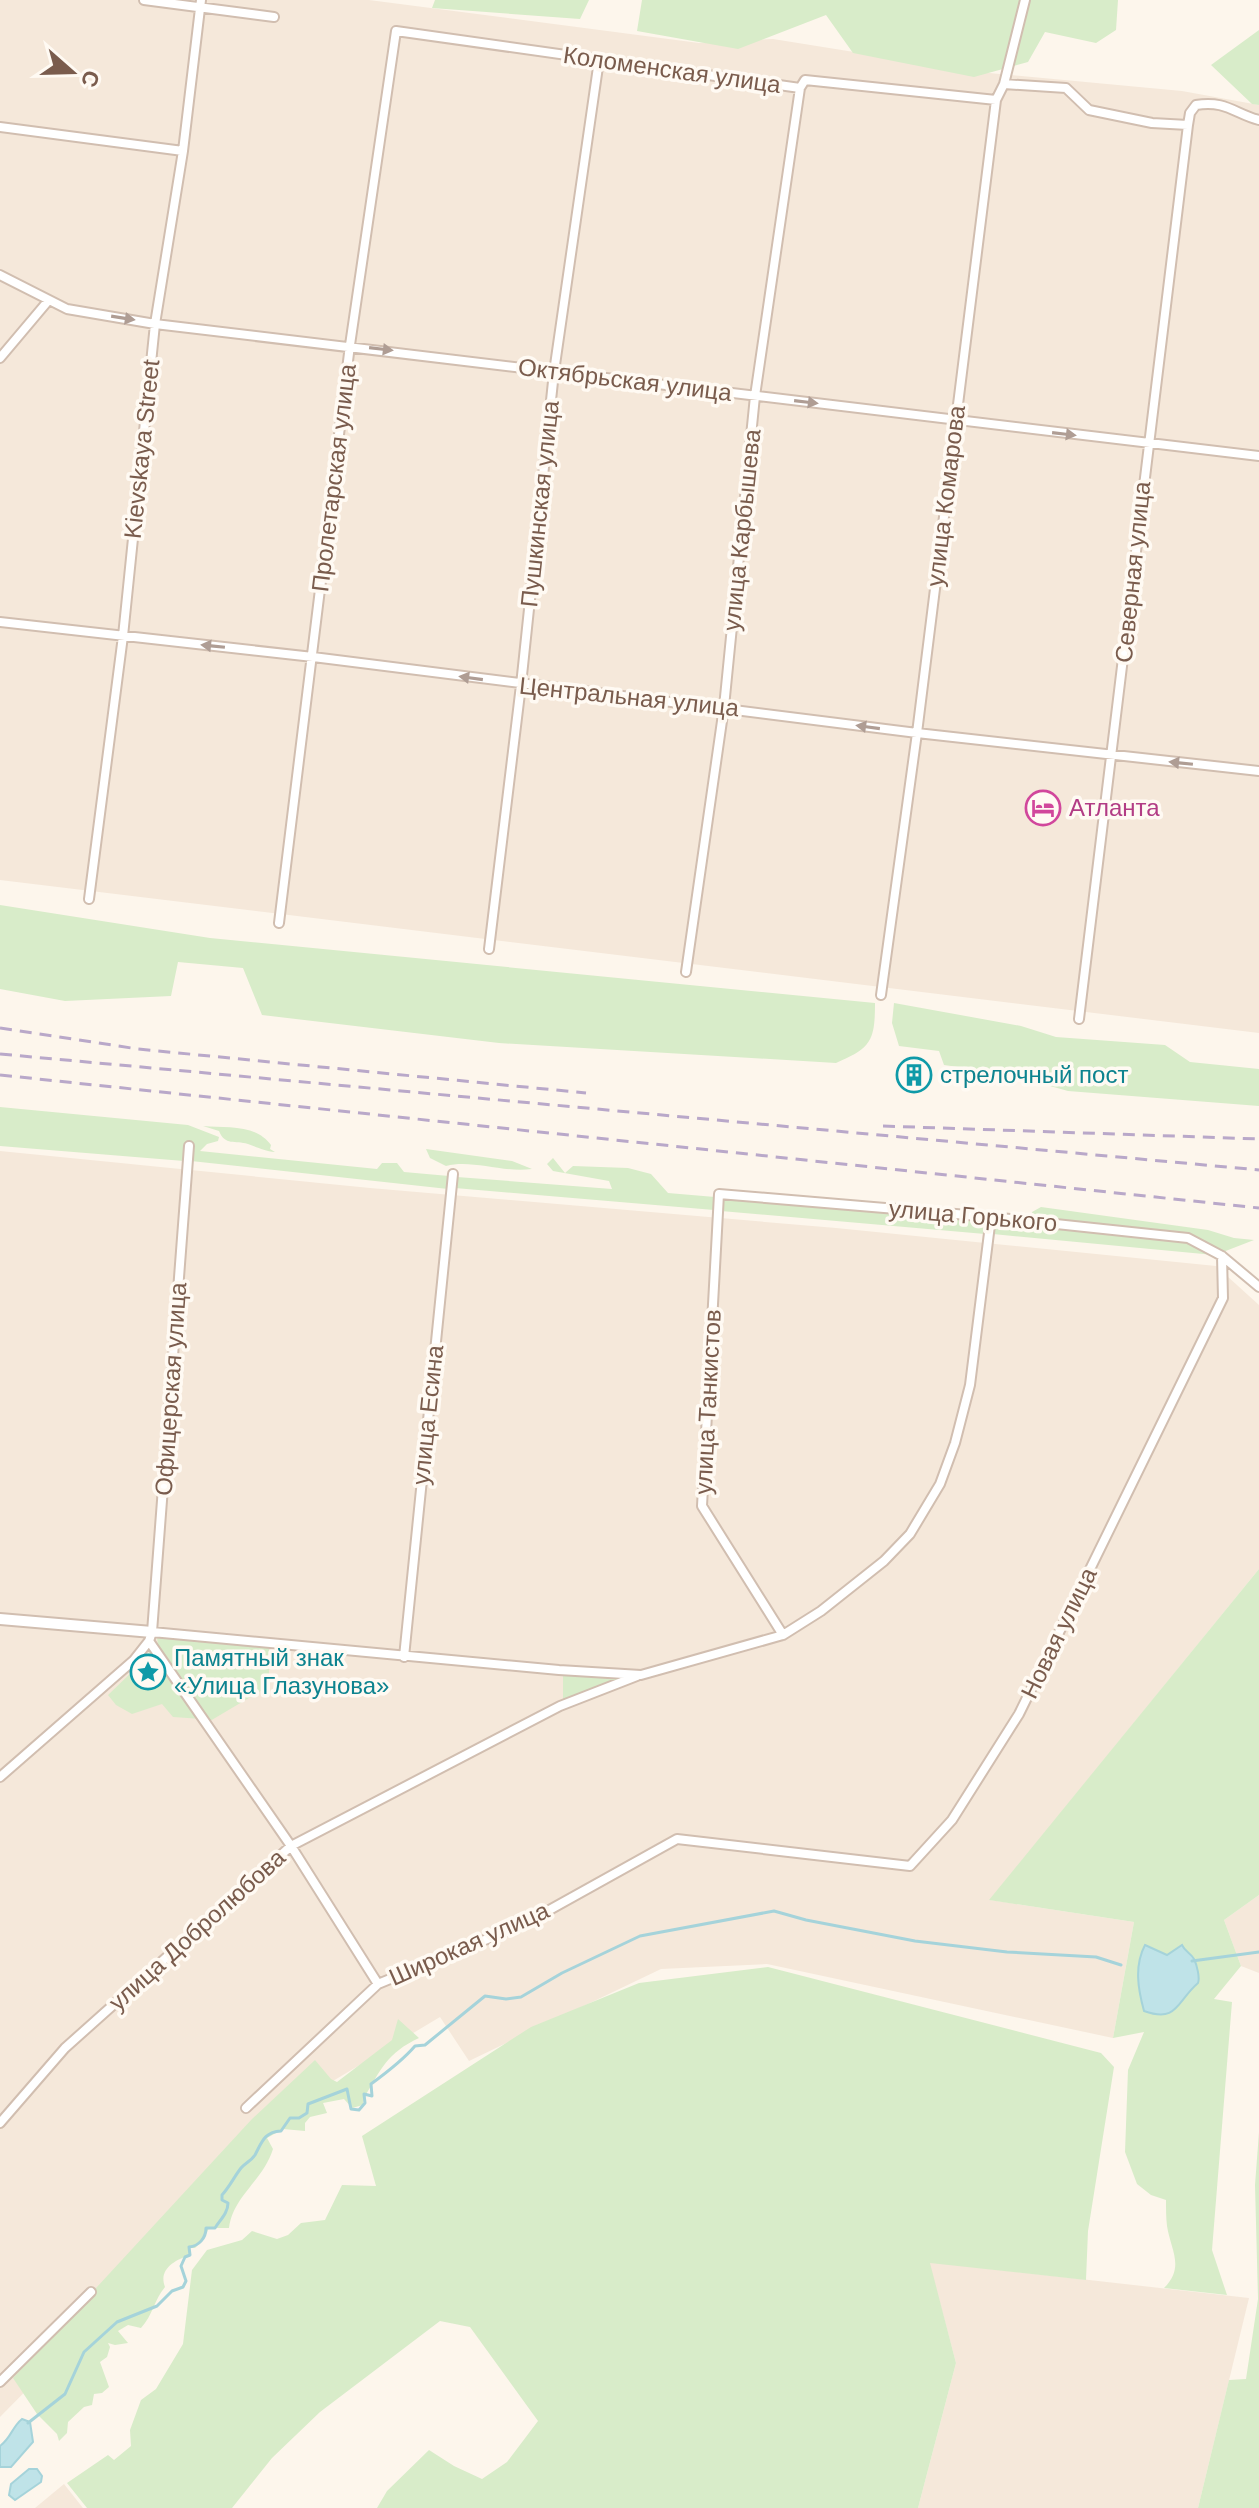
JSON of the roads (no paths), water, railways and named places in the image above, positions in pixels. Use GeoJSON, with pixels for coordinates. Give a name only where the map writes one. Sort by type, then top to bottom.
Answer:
{"type":"FeatureCollection","features":[{"type":"Feature","properties":{"kind":"street"},"geometry":{"type":"LineString","coordinates":[[144,0],[201,4],[274,17]]}},
{"type":"Feature","properties":{"kind":"street","name":"улица Комарова"},"geometry":{"type":"LineString","coordinates":[[881,995],[996,100],[1004,84],[1025,0]]}},
{"type":"Feature","properties":{"kind":"street","name":"Kievskaya Street"},"geometry":{"type":"LineString","coordinates":[[89,899],[123,636],[155,324],[183,151],[201,4]]}},
{"type":"Feature","properties":{"kind":"street","name":"Коломенская улица"},"geometry":{"type":"LineString","coordinates":[[395,35],[396,31],[800,88],[805,80],[996,100]]}},
{"type":"Feature","properties":{"kind":"street","name":"Пролетарская улица"},"geometry":{"type":"LineString","coordinates":[[279,923],[350,345],[395,35]]}},
{"type":"Feature","properties":{"kind":"street","name":"Пушкинская улица"},"geometry":{"type":"LineString","coordinates":[[489,949],[554,372],[599,60]]}},
{"type":"Feature","properties":{"kind":"street"},"geometry":{"type":"LineString","coordinates":[[1004,84],[1066,88],[1089,110],[1152,123],[1188,125],[1190,113],[1196,105],[1208,103],[1237,109],[1259,120]]}},
{"type":"Feature","properties":{"kind":"street","name":"улица Карбышева"},"geometry":{"type":"LineString","coordinates":[[686,972],[724,707],[755,396],[800,88]]}},
{"type":"Feature","properties":{"kind":"street","name":"Северная улица"},"geometry":{"type":"LineString","coordinates":[[1079,1019],[1188,125]]}},
{"type":"Feature","properties":{"kind":"street"},"geometry":{"type":"LineString","coordinates":[[0,127],[183,151]]}},
{"type":"Feature","properties":{"kind":"street","name":"Октябрьская улица"},"geometry":{"type":"LineString","coordinates":[[0,275],[67,309],[155,324],[1259,456]]}},
{"type":"Feature","properties":{"kind":"street"},"geometry":{"type":"LineString","coordinates":[[0,358],[48,301]]}},
{"type":"Feature","properties":{"kind":"street","name":"Центральная улица"},"geometry":{"type":"LineString","coordinates":[[0,622],[313,657],[917,733],[1259,771]]}},
{"type":"Feature","properties":{"kind":"street","name":"Офицерская улица"},"geometry":{"type":"LineString","coordinates":[[150,1636],[189,1146]]}},
{"type":"Feature","properties":{"kind":"street","name":"улица Есина"},"geometry":{"type":"LineString","coordinates":[[404,1657],[453,1174]]}},
{"type":"Feature","properties":{"kind":"street","name":"улица Горького"},"geometry":{"type":"LineString","coordinates":[[719,1194],[991,1217],[1188,1238],[1222,1256]]}},
{"type":"Feature","properties":{"kind":"street","name":"улица Танкистов"},"geometry":{"type":"LineString","coordinates":[[719,1194],[702,1506],[783,1635]]}},
{"type":"Feature","properties":{"kind":"street"},"geometry":{"type":"LineString","coordinates":[[0,1619],[150,1636],[641,1675],[783,1635],[821,1611],[884,1561],[910,1534],[940,1484],[955,1443],[970,1385],[991,1217]]}},
{"type":"Feature","properties":{"kind":"street"},"geometry":{"type":"LineString","coordinates":[[1222,1256],[1259,1287]]}},
{"type":"Feature","properties":{"kind":"street","name":"Новая улица"},"geometry":{"type":"LineString","coordinates":[[773,1850],[910,1866],[952,1820],[1019,1714],[1223,1298],[1222,1256]]}},
{"type":"Feature","properties":{"kind":"street"},"geometry":{"type":"LineString","coordinates":[[0,1777],[134,1660],[150,1636]]}},
{"type":"Feature","properties":{"kind":"street","name":"Широкая улица"},"geometry":{"type":"LineString","coordinates":[[150,1636],[291,1846],[378,1984],[526,1923],[677,1839],[773,1850]]}},
{"type":"Feature","properties":{"kind":"street","name":"улица Добролюбова"},"geometry":{"type":"LineString","coordinates":[[0,2123],[65,2048],[291,1846],[560,1706],[641,1675]]}},
{"type":"Feature","properties":{"kind":"street"},"geometry":{"type":"LineString","coordinates":[[246,2108],[378,1984]]}},
{"type":"Feature","properties":{"kind":"street"},"geometry":{"type":"LineString","coordinates":[[0,2382],[91,2292]]}},
{"type":"Feature","properties":{"kind":"water"},"geometry":{"type":"Polygon","coordinates":[[[1145,1945],[1167,1955],[1182,1945],[1195,1962],[1198,1983],[1176,2009],[1164,2014],[1144,2011],[1138,1978],[1139,1961],[1145,1945]]]}},
{"type":"Feature","properties":{"kind":"water"},"geometry":{"type":"Polygon","coordinates":[[[22,2419],[30,2422],[33,2442],[11,2467],[0,2467],[0,2446],[22,2419]]]}},
{"type":"Feature","properties":{"kind":"water"},"geometry":{"type":"Polygon","coordinates":[[[29,2469],[37,2469],[42,2476],[41,2482],[15,2500],[9,2495],[11,2484],[29,2469]]]}},
{"type":"Feature","properties":{"kind":"waterway"},"geometry":{"type":"LineString","coordinates":[[28,2423],[65,2394],[84,2352],[117,2322],[157,2306],[172,2291],[183,2287],[186,2281],[181,2266],[185,2257],[190,2255],[189,2247],[199,2243],[206,2228],[215,2228],[227,2210],[228,2203],[222,2200],[222,2195],[267,2136],[281,2131],[290,2118],[299,2118],[307,2113],[308,2104],[347,2089],[351,2109],[359,2110],[365,2103],[364,2094],[372,2096],[371,2084],[415,2046],[425,2045],[485,1996],[506,1999],[521,1997],[562,1973],[640,1936],[774,1911],[915,1941],[1007,1952],[1096,1957],[1121,1965]]}},
{"type":"Feature","properties":{"kind":"waterway"},"geometry":{"type":"LineString","coordinates":[[1192,1961],[1259,1952]]}},
{"type":"Feature","properties":{"kind":"railway"},"geometry":{"type":"LineString","coordinates":[[0,1028],[138,1049],[586,1093]]}},
{"type":"Feature","properties":{"kind":"railway"},"geometry":{"type":"LineString","coordinates":[[0,1054],[1259,1170]]}},
{"type":"Feature","properties":{"kind":"railway"},"geometry":{"type":"LineString","coordinates":[[0,1075],[1259,1208]]}},
{"type":"Feature","properties":{"kind":"railway"},"geometry":{"type":"LineString","coordinates":[[883,1126],[1259,1139]]}},
{"type":"Feature","properties":{"kind":"place","name":"Атланта"},"geometry":{"type":"Point","coordinates":[1043,808]}},
{"type":"Feature","properties":{"kind":"place","name":"стрелочный пост"},"geometry":{"type":"Point","coordinates":[914,1075]}},
{"type":"Feature","properties":{"kind":"place","name":"Памятный знак «Улица Глазунова»"},"geometry":{"type":"Point","coordinates":[148,1672]}}]}
